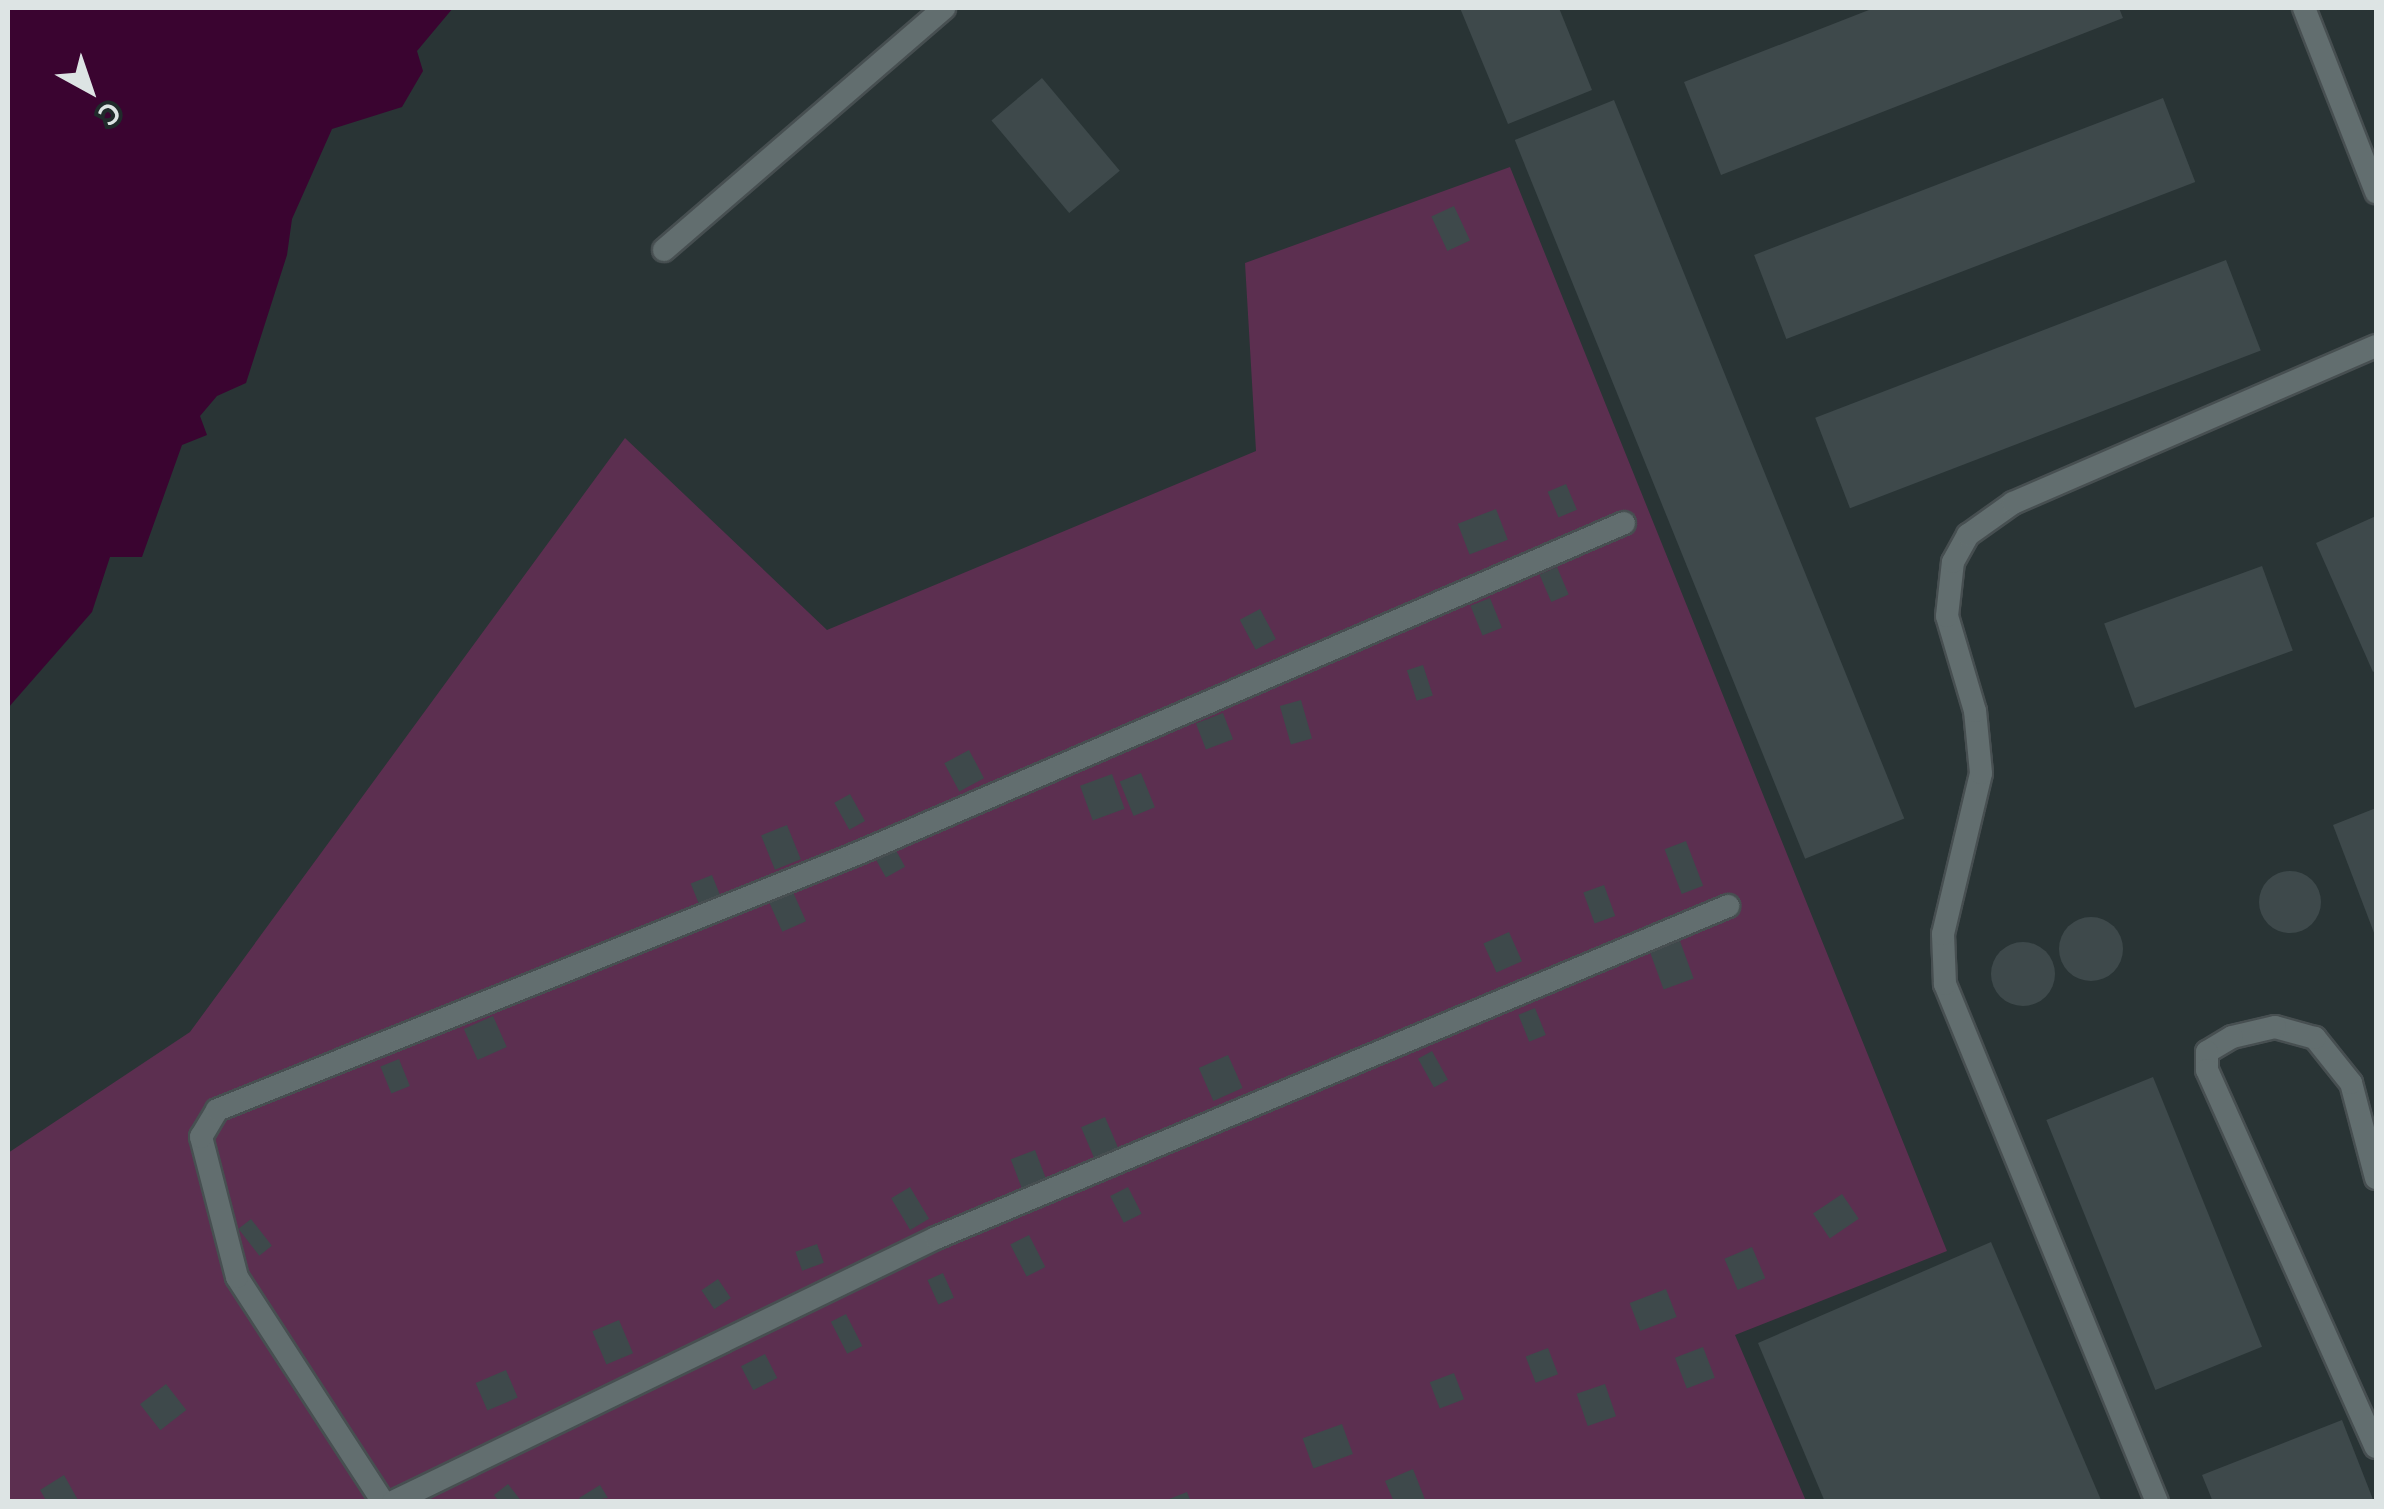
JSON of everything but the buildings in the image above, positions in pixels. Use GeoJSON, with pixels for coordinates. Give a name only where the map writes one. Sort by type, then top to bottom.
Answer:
{"type":"FeatureCollection","features":[{"type":"Feature","properties":{"kind":"lane"},"geometry":{"type":"LineString","coordinates":[[664,250],[944,8]]}},
{"type":"Feature","properties":{"kind":"lane"},"geometry":{"type":"LineString","coordinates":[[2304,8],[2376,192]]}},
{"type":"Feature","properties":{"kind":"lane"},"geometry":{"type":"LineString","coordinates":[[2156,1502],[1945,984],[1942,934],[1980,773],[1975,712],[1947,616],[1953,562],[1968,535],[2013,502],[2376,346]]}},
{"type":"Feature","properties":{"kind":"lane"},"geometry":{"type":"LineString","coordinates":[[383,1502],[236,1277],[201,1137],[216,1110],[859,852],[1624,523]]}},
{"type":"Feature","properties":{"kind":"lane"},"geometry":{"type":"LineString","coordinates":[[394,1502],[936,1238],[1728,906]]}},
{"type":"Feature","properties":{"kind":"lane"},"geometry":{"type":"LineString","coordinates":[[2376,1178],[2351,1083],[2314,1038],[2275,1028],[2232,1036],[2207,1052],[2207,1070],[2376,1447]]}},
{"type":"Feature","properties":{"kind":"shaded area"},"geometry":{"type":"Polygon","coordinates":[[[8,8],[453,8],[417,51],[423,71],[402,107],[332,129],[292,219],[287,255],[246,383],[217,396],[200,416],[207,435],[182,445],[142,557],[110,557],[92,612],[8,708],[8,8]]]}},
{"type":"Feature","properties":{"kind":"shaded area"},"geometry":{"type":"Polygon","coordinates":[[[1510,167],[1947,1251],[1735,1335],[1806,1501],[8,1502],[8,1153],[190,1032],[625,438],[827,630],[1256,451],[1245,263],[1510,167]]]}}]}
